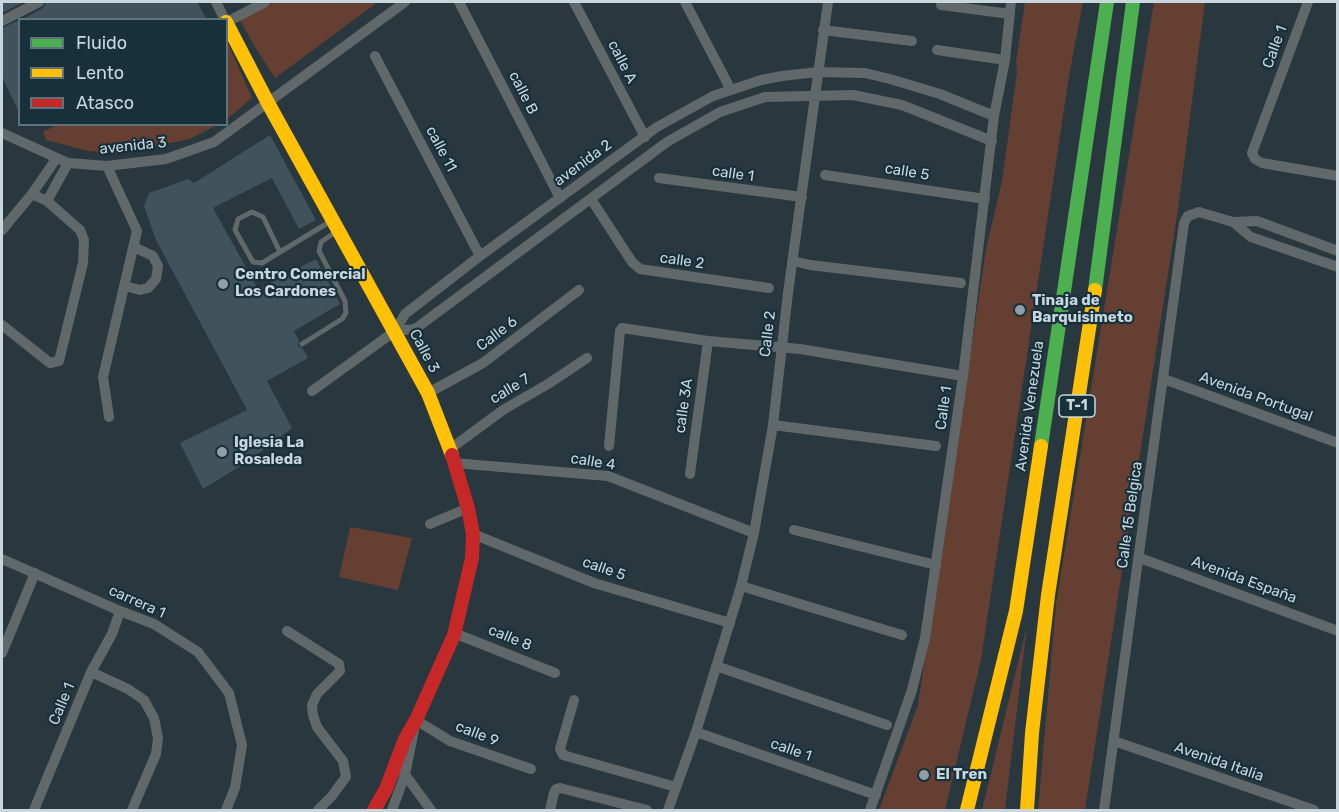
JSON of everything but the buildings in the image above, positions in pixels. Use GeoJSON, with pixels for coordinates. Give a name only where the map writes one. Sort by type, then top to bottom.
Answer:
{"type":"FeatureCollection","features":[{"type":"Feature","properties":{"kind":"main road","name":"Avenida Venezuela"},"geometry":{"type":"LineString","coordinates":[[967,810],[1016,611],[1107,2]]}},
{"type":"Feature","properties":{"kind":"main road","name":"T-1"},"geometry":{"type":"LineString","coordinates":[[1028,810],[1032,733],[1048,594],[1099,262],[1132,2]]}},
{"type":"Feature","properties":{"kind":"main road","name":"Calle 3"},"geometry":{"type":"LineString","coordinates":[[228,26],[428,393],[450,449],[468,508],[473,534],[472,558],[454,633],[416,720],[405,739],[386,789],[374,810]]}},
{"type":"Feature","properties":{"kind":"main road"},"geometry":{"type":"LineString","coordinates":[[961,810],[978,771]]}},
{"type":"Feature","properties":{"kind":"street"},"geometry":{"type":"LineString","coordinates":[[2,21],[39,2]]}},
{"type":"Feature","properties":{"kind":"street","name":"Calle 3"},"geometry":{"type":"LineString","coordinates":[[216,2],[224,18]]}},
{"type":"Feature","properties":{"kind":"street"},"geometry":{"type":"LineString","coordinates":[[228,21],[264,2]]}},
{"type":"Feature","properties":{"kind":"street","name":"avenida 3"},"geometry":{"type":"LineString","coordinates":[[2,134],[68,163],[107,166],[166,159],[214,142],[405,2]]}},
{"type":"Feature","properties":{"kind":"street","name":"calle B"},"geometry":{"type":"LineString","coordinates":[[459,2],[560,198]]}},
{"type":"Feature","properties":{"kind":"street","name":"calle A"},"geometry":{"type":"LineString","coordinates":[[574,2],[645,136]]}},
{"type":"Feature","properties":{"kind":"street"},"geometry":{"type":"LineString","coordinates":[[685,2],[731,90]]}},
{"type":"Feature","properties":{"kind":"street","name":"Calle 2"},"geometry":{"type":"LineString","coordinates":[[668,810],[696,732],[730,623],[754,533],[773,425],[828,2]]}},
{"type":"Feature","properties":{"kind":"street","name":"Calle 1"},"geometry":{"type":"LineString","coordinates":[[870,810],[912,690],[925,638],[963,376],[986,199],[994,116],[1005,60],[1011,2]]}},
{"type":"Feature","properties":{"kind":"street","name":"Calle 1"},"geometry":{"type":"LineString","coordinates":[[1308,2],[1252,153],[1255,159],[1262,163],[1338,176]]}},
{"type":"Feature","properties":{"kind":"street"},"geometry":{"type":"LineString","coordinates":[[941,5],[1010,14]]}},
{"type":"Feature","properties":{"kind":"street"},"geometry":{"type":"LineString","coordinates":[[824,30],[912,41]]}},
{"type":"Feature","properties":{"kind":"street"},"geometry":{"type":"LineString","coordinates":[[937,50],[1005,60]]}},
{"type":"Feature","properties":{"kind":"street","name":"calle 11"},"geometry":{"type":"LineString","coordinates":[[375,56],[480,256]]}},
{"type":"Feature","properties":{"kind":"street","name":"avenida 2"},"geometry":{"type":"LineString","coordinates":[[395,331],[405,314],[480,256],[645,136],[705,100],[731,90],[761,80],[818,72],[865,73],[940,94],[994,116]]}},
{"type":"Feature","properties":{"kind":"street"},"geometry":{"type":"LineString","coordinates":[[312,391],[395,331],[415,329],[667,142],[720,112],[765,97],[815,94],[853,95],[902,105],[992,141]]}},
{"type":"Feature","properties":{"kind":"street"},"geometry":{"type":"LineString","coordinates":[[2,231],[32,194],[56,159]]}},
{"type":"Feature","properties":{"kind":"street"},"geometry":{"type":"LineString","coordinates":[[47,201],[68,163]]}},
{"type":"Feature","properties":{"kind":"street"},"geometry":{"type":"LineString","coordinates":[[107,166],[136,228],[134,247],[103,377],[110,417]]}},
{"type":"Feature","properties":{"kind":"street","name":"calle 5"},"geometry":{"type":"LineString","coordinates":[[825,175],[986,199]]}},
{"type":"Feature","properties":{"kind":"street","name":"calle 1"},"geometry":{"type":"LineString","coordinates":[[659,178],[802,197]]}},
{"type":"Feature","properties":{"kind":"street"},"geometry":{"type":"LineString","coordinates":[[2,325],[50,363],[59,362],[83,263],[84,240],[80,230],[47,201],[32,194]]}},
{"type":"Feature","properties":{"kind":"street","name":"calle 2"},"geometry":{"type":"LineString","coordinates":[[591,199],[632,262],[640,269],[769,288]]}},
{"type":"Feature","properties":{"kind":"street","name":"Calle 15 Belgica"},"geometry":{"type":"LineString","coordinates":[[1104,810],[1184,224],[1188,216],[1199,212],[1233,222]]}},
{"type":"Feature","properties":{"kind":"street"},"geometry":{"type":"LineString","coordinates":[[1233,222],[1257,221],[1338,251]]}},
{"type":"Feature","properties":{"kind":"street"},"geometry":{"type":"LineString","coordinates":[[1233,222],[1251,237],[1338,267]]}},
{"type":"Feature","properties":{"kind":"street"},"geometry":{"type":"LineString","coordinates":[[125,286],[140,290],[148,288],[156,279],[158,266],[153,256],[134,247]]}},
{"type":"Feature","properties":{"kind":"street"},"geometry":{"type":"LineString","coordinates":[[793,261],[961,283]]}},
{"type":"Feature","properties":{"kind":"street","name":"Calle 6"},"geometry":{"type":"LineString","coordinates":[[428,393],[483,363],[579,290]]}},
{"type":"Feature","properties":{"kind":"street","name":"calle 2"},"geometry":{"type":"LineString","coordinates":[[609,446],[622,327],[708,341],[782,347],[963,376]]}},
{"type":"Feature","properties":{"kind":"street","name":"calle 3A"},"geometry":{"type":"LineString","coordinates":[[690,474],[708,341]]}},
{"type":"Feature","properties":{"kind":"street","name":"calle 7"},"geometry":{"type":"LineString","coordinates":[[450,449],[502,410],[587,358]]}},
{"type":"Feature","properties":{"kind":"street","name":"Avenida Portugal"},"geometry":{"type":"LineString","coordinates":[[1164,379],[1338,443]]}},
{"type":"Feature","properties":{"kind":"street","name":"Calle 1"},"geometry":{"type":"LineString","coordinates":[[773,425],[936,446]]}},
{"type":"Feature","properties":{"kind":"street","name":"calle 4"},"geometry":{"type":"LineString","coordinates":[[454,463],[608,476],[754,533]]}},
{"type":"Feature","properties":{"kind":"street"},"geometry":{"type":"LineString","coordinates":[[430,524],[468,508]]}},
{"type":"Feature","properties":{"kind":"street"},"geometry":{"type":"LineString","coordinates":[[794,530],[936,565]]}},
{"type":"Feature","properties":{"kind":"street","name":"calle 5"},"geometry":{"type":"LineString","coordinates":[[473,534],[594,583],[730,623]]}},
{"type":"Feature","properties":{"kind":"street","name":"Avenida España"},"geometry":{"type":"LineString","coordinates":[[1140,558],[1338,631]]}},
{"type":"Feature","properties":{"kind":"street","name":"carrera 1"},"geometry":{"type":"LineString","coordinates":[[2,559],[154,624],[198,652],[229,693],[242,745],[236,788],[226,810]]}},
{"type":"Feature","properties":{"kind":"street"},"geometry":{"type":"LineString","coordinates":[[2,653],[35,573]]}},
{"type":"Feature","properties":{"kind":"street"},"geometry":{"type":"LineString","coordinates":[[741,586],[902,635]]}},
{"type":"Feature","properties":{"kind":"street","name":"Calle 1"},"geometry":{"type":"LineString","coordinates":[[34,810],[91,672],[112,634],[120,611]]}},
{"type":"Feature","properties":{"kind":"street"},"geometry":{"type":"LineString","coordinates":[[286,631],[339,664],[340,671],[317,694],[312,705],[312,715],[317,727],[343,761],[346,777],[318,810]]}},
{"type":"Feature","properties":{"kind":"street","name":"calle 8"},"geometry":{"type":"LineString","coordinates":[[454,633],[555,673]]}},
{"type":"Feature","properties":{"kind":"street"},"geometry":{"type":"LineString","coordinates":[[716,666],[887,725]]}},
{"type":"Feature","properties":{"kind":"street"},"geometry":{"type":"LineString","coordinates":[[91,672],[128,689],[144,700],[154,718],[158,738],[156,754],[132,810]]}},
{"type":"Feature","properties":{"kind":"street"},"geometry":{"type":"LineString","coordinates":[[574,700],[560,749],[563,755],[676,787]]}},
{"type":"Feature","properties":{"kind":"street"},"geometry":{"type":"LineString","coordinates":[[392,810],[405,775],[416,720]]}},
{"type":"Feature","properties":{"kind":"street","name":"calle 9"},"geometry":{"type":"LineString","coordinates":[[416,720],[450,741],[531,769]]}},
{"type":"Feature","properties":{"kind":"street","name":"calle 1"},"geometry":{"type":"LineString","coordinates":[[696,732],[876,795]]}},
{"type":"Feature","properties":{"kind":"street","name":"Avenida Italia"},"geometry":{"type":"LineString","coordinates":[[1114,741],[1314,810]]}},
{"type":"Feature","properties":{"kind":"street"},"geometry":{"type":"LineString","coordinates":[[396,762],[431,810]]}},
{"type":"Feature","properties":{"kind":"street"},"geometry":{"type":"LineString","coordinates":[[550,810],[556,789],[560,788],[647,810]]}},
{"type":"Feature","properties":{"kind":"lane"},"geometry":{"type":"LineString","coordinates":[[280,252],[263,217],[252,212],[238,219],[235,230],[253,262],[262,263],[335,225]]}},
{"type":"Feature","properties":{"kind":"lane"},"geometry":{"type":"LineString","coordinates":[[302,344],[342,319],[346,313],[345,301],[319,247],[335,225]]}},
{"type":"Feature","properties":{"kind":"shaded area"},"geometry":{"type":"Polygon","coordinates":[[[274,2],[378,2],[275,78],[240,20],[274,2]]]}},
{"type":"Feature","properties":{"kind":"shaded area"},"geometry":{"type":"Polygon","coordinates":[[[1025,2],[1083,2],[1069,76],[981,660],[945,810],[879,810],[918,705],[986,249],[1002,181],[1025,2]]]}},
{"type":"Feature","properties":{"kind":"shaded area"},"geometry":{"type":"Polygon","coordinates":[[[1154,2],[1205,2],[1178,209],[1085,810],[1038,810],[1056,604],[1154,2]]]}},
{"type":"Feature","properties":{"kind":"shaded area"},"geometry":{"type":"Polygon","coordinates":[[[228,43],[252,98],[228,118],[228,43]]]}},
{"type":"Feature","properties":{"kind":"shaded area"},"geometry":{"type":"Polygon","coordinates":[[[55,126],[215,126],[190,139],[118,154],[88,151],[46,140],[43,132],[55,126]]]}},
{"type":"Feature","properties":{"kind":"shaded area"},"geometry":{"type":"Polygon","coordinates":[[[350,527],[412,538],[398,590],[339,577],[350,527]]]}},
{"type":"Feature","properties":{"kind":"shaded area"},"geometry":{"type":"Polygon","coordinates":[[[1027,626],[1005,810],[982,810],[1027,626]]]}},
{"type":"Feature","properties":{"kind":"traffic: fast"},"geometry":{"type":"LineString","coordinates":[[1041,446],[1107,2]]}},
{"type":"Feature","properties":{"kind":"traffic: fast"},"geometry":{"type":"LineString","coordinates":[[1095,290],[1133,2]]}},
{"type":"Feature","properties":{"kind":"traffic: slow"},"geometry":{"type":"LineString","coordinates":[[228,26],[428,393],[452,455]]}},
{"type":"Feature","properties":{"kind":"traffic: slow"},"geometry":{"type":"LineString","coordinates":[[1027,810],[1032,733],[1048,595],[1095,290]]}},
{"type":"Feature","properties":{"kind":"traffic: slow"},"geometry":{"type":"LineString","coordinates":[[967,810],[1016,611],[1041,446]]}},
{"type":"Feature","properties":{"kind":"traffic: jam"},"geometry":{"type":"LineString","coordinates":[[374,810],[386,789],[405,739],[416,720],[454,635],[472,558],[473,534],[468,508],[452,455]]}},
{"type":"Feature","properties":{"kind":"place","name":"Centro Comercial Los Cardones"},"geometry":{"type":"Point","coordinates":[223,284]}},
{"type":"Feature","properties":{"kind":"place","name":"Tinaja de Barquisimeto"},"geometry":{"type":"Point","coordinates":[1020,310]}},
{"type":"Feature","properties":{"kind":"place","name":"Iglesia La Rosaleda"},"geometry":{"type":"Point","coordinates":[222,452]}},
{"type":"Feature","properties":{"kind":"place","name":"El Tren"},"geometry":{"type":"Point","coordinates":[924,775]}}]}
